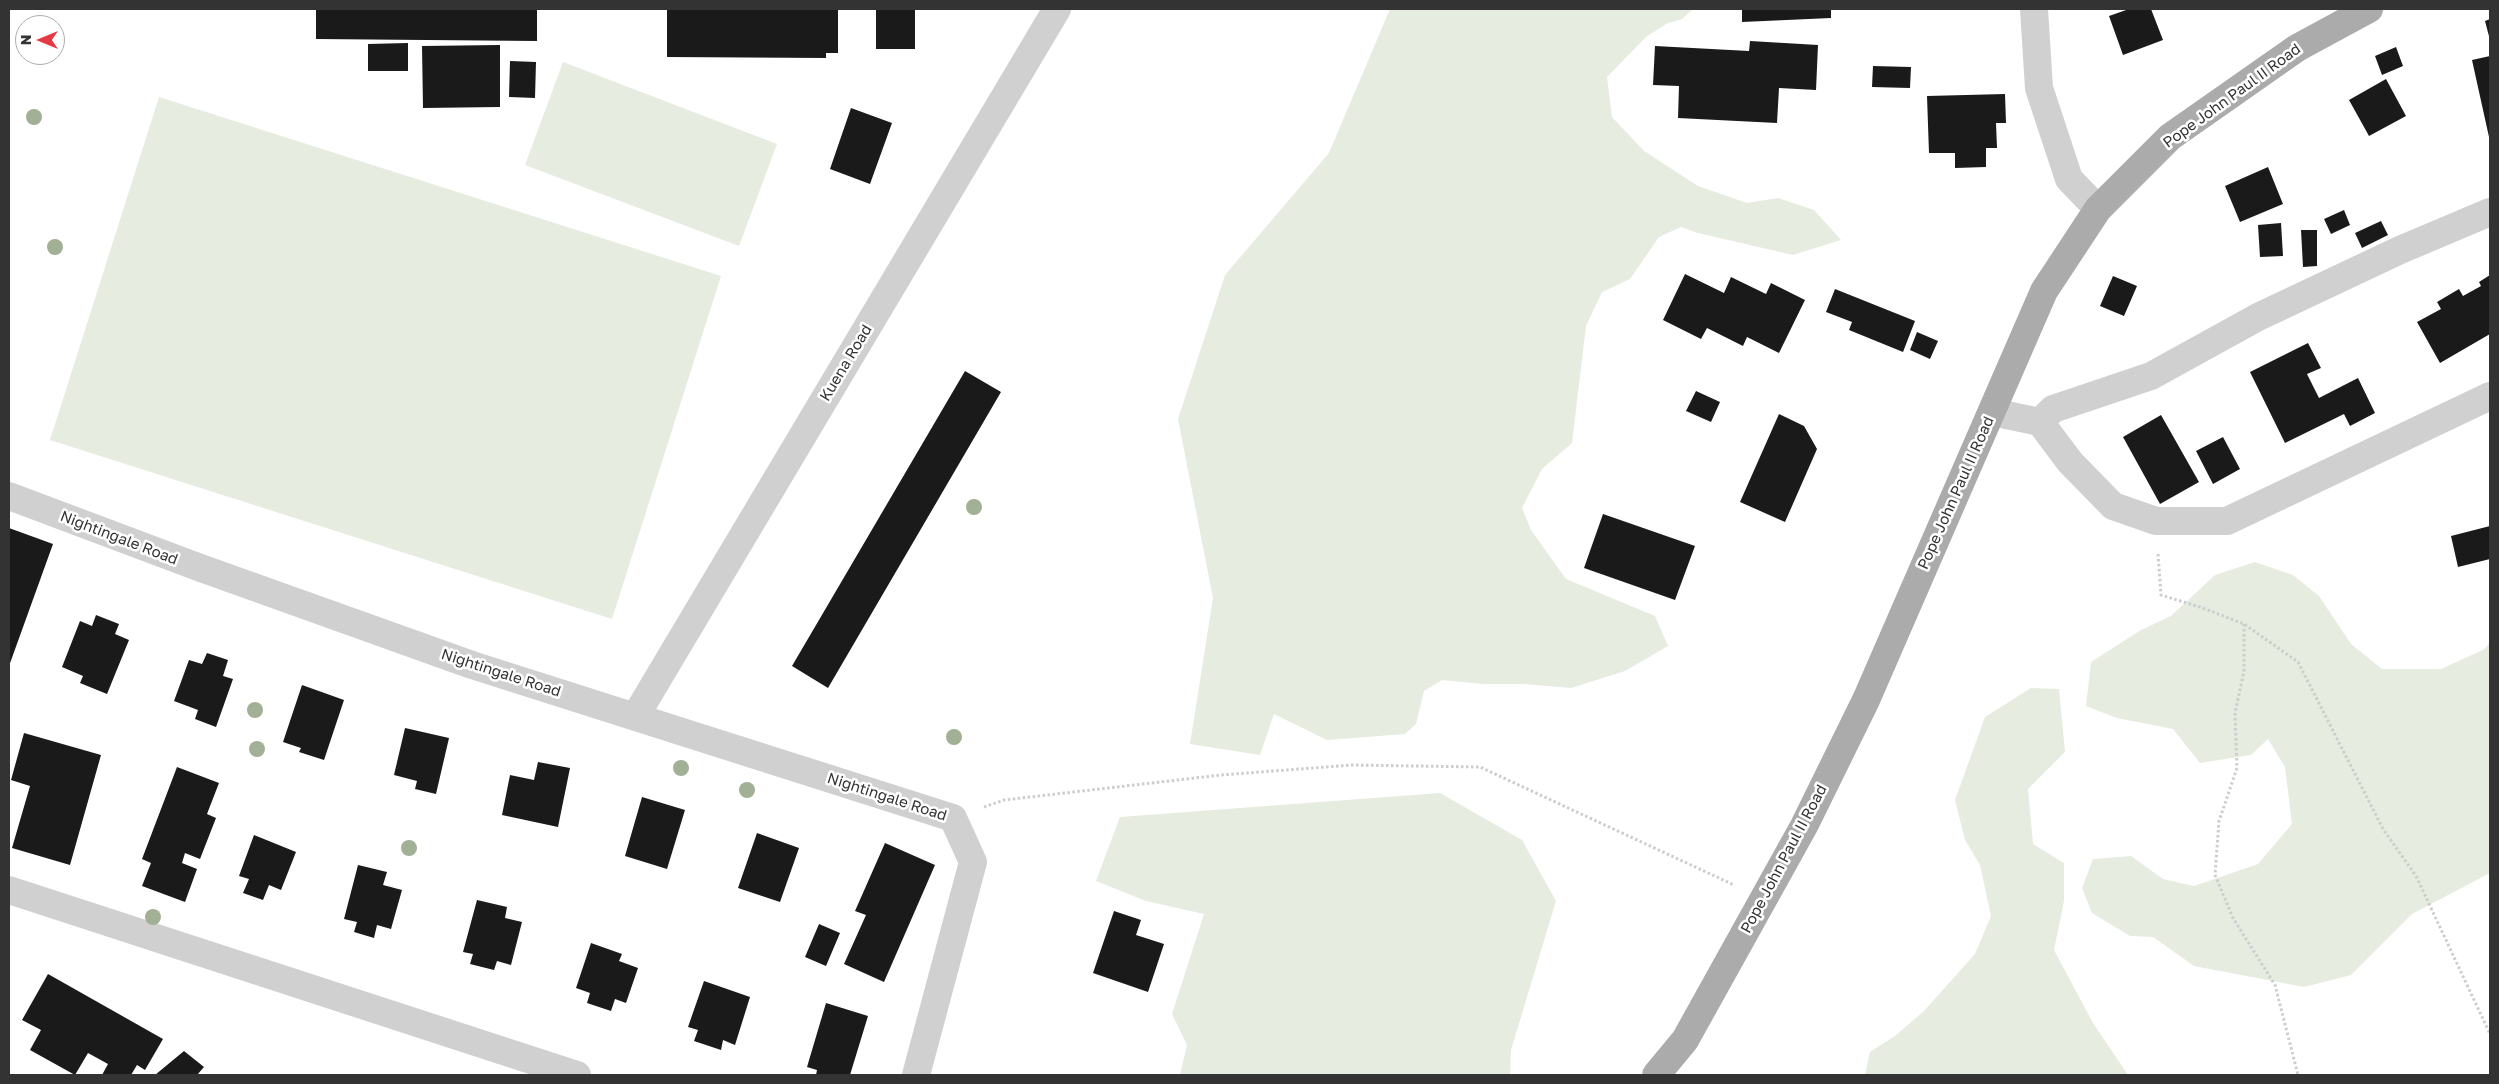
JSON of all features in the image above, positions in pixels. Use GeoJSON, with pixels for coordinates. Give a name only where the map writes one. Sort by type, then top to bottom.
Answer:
{"type":"FeatureCollection","features":[{"type":"Feature","properties":{"kind":"main road","name":"Pope John Paul II Road"},"geometry":{"type":"LineString","coordinates":[[1656,1075],[1685,1040],[1804,826],[1866,700],[2044,291],[2098,209],[2170,137],[2297,48],[2369,9]]}},
{"type":"Feature","properties":{"kind":"street","name":"Kuena Road"},"geometry":{"type":"LineString","coordinates":[[635,717],[1057,9]]}},
{"type":"Feature","properties":{"kind":"street"},"geometry":{"type":"LineString","coordinates":[[2034,9],[2039,88],[2068,179],[2098,209]]}},
{"type":"Feature","properties":{"kind":"street"},"geometry":{"type":"LineString","coordinates":[[2040,422],[2053,409],[2151,376],[2258,317],[2400,250],[2490,212]]}},
{"type":"Feature","properties":{"kind":"street"},"geometry":{"type":"LineString","coordinates":[[1992,412],[2040,422],[2070,462],[2113,506],[2156,521],[2227,521],[2490,396]]}},
{"type":"Feature","properties":{"kind":"street","name":"Nightingale Road"},"geometry":{"type":"LineString","coordinates":[[9,496],[198,567],[472,665],[953,818],[973,862],[916,1075]]}},
{"type":"Feature","properties":{"kind":"street"},"geometry":{"type":"LineString","coordinates":[[9,890],[577,1075]]}},
{"type":"Feature","properties":{"kind":"path"},"geometry":{"type":"LineString","coordinates":[[2156,521],[2161,595],[2200,607],[2244,624],[2298,662],[2384,829],[2416,876],[2490,1034]]}},
{"type":"Feature","properties":{"kind":"path"},"geometry":{"type":"LineString","coordinates":[[2244,624],[2244,671],[2235,713],[2237,768],[2219,821],[2215,875],[2234,918],[2274,985],[2298,1075]]}},
{"type":"Feature","properties":{"kind":"path"},"geometry":{"type":"LineString","coordinates":[[953,818],[1004,800],[1221,775],[1352,765],[1480,767],[1764,899]]}},
{"type":"Feature","properties":{"kind":"shaded area"},"geometry":{"type":"Polygon","coordinates":[[[1390,9],[1693,9],[1682,19],[1668,23],[1647,36],[1607,77],[1612,117],[1644,151],[1698,186],[1747,203],[1778,198],[1814,210],[1841,240],[1793,255],[1698,233],[1681,227],[1659,237],[1630,279],[1602,292],[1586,326],[1572,443],[1542,469],[1522,508],[1531,530],[1566,579],[1655,616],[1668,646],[1625,671],[1571,688],[1442,680],[1424,691],[1416,724],[1405,734],[1327,740],[1274,714],[1260,755],[1190,744],[1213,598],[1178,419],[1225,275],[1329,153],[1390,9]]]}},
{"type":"Feature","properties":{"kind":"shaded area"},"geometry":{"type":"Polygon","coordinates":[[[563,62],[777,144],[739,246],[525,165],[563,62]]]}},
{"type":"Feature","properties":{"kind":"shaded area"},"geometry":{"type":"Polygon","coordinates":[[[159,97],[721,276],[612,619],[50,440],[159,97]]]}},
{"type":"Feature","properties":{"kind":"shaded area"},"geometry":{"type":"Polygon","coordinates":[[[2255,562],[2293,575],[2319,596],[2351,644],[2382,669],[2441,669],[2483,650],[2490,643],[2490,873],[2412,914],[2351,975],[2304,987],[2194,966],[2153,937],[2130,936],[2092,913],[2082,888],[2093,859],[2131,856],[2163,879],[2194,886],[2258,864],[2292,824],[2285,767],[2268,739],[2251,755],[2200,763],[2173,729],[2117,718],[2086,706],[2091,662],[2141,630],[2171,616],[2215,575],[2255,562]]]}},
{"type":"Feature","properties":{"kind":"shaded area"},"geometry":{"type":"Polygon","coordinates":[[[2031,688],[2059,689],[2065,752],[2028,789],[2033,844],[2064,863],[2064,901],[2054,950],[2093,1023],[2128,1075],[1865,1075],[1870,1052],[1895,1036],[1924,1011],[1975,954],[1991,916],[1980,865],[1965,840],[1955,800],[1985,717],[2031,688]]]}},
{"type":"Feature","properties":{"kind":"shaded area"},"geometry":{"type":"Polygon","coordinates":[[[1440,793],[1522,840],[1556,901],[1511,1050],[1510,1075],[1180,1075],[1187,1045],[1172,1014],[1204,914],[1146,901],[1096,881],[1120,817],[1440,793]]]}},
{"type":"Feature","properties":{"kind":"building"},"geometry":{"type":"Polygon","coordinates":[[[316,9],[537,9],[537,41],[316,39],[316,9]]]}},
{"type":"Feature","properties":{"kind":"building"},"geometry":{"type":"Polygon","coordinates":[[[667,9],[838,9],[838,53],[826,53],[826,58],[667,57],[667,9]]]}},
{"type":"Feature","properties":{"kind":"building"},"geometry":{"type":"Polygon","coordinates":[[[876,9],[915,9],[915,49],[876,49],[876,9]]]}},
{"type":"Feature","properties":{"kind":"building"},"geometry":{"type":"Polygon","coordinates":[[[1742,9],[1831,9],[1831,18],[1742,22],[1742,9]]]}},
{"type":"Feature","properties":{"kind":"building"},"geometry":{"type":"Polygon","coordinates":[[[2129,9],[2151,9],[2163,40],[2123,55],[2109,16],[2129,9]]]}},
{"type":"Feature","properties":{"kind":"building"},"geometry":{"type":"Polygon","coordinates":[[[2490,19],[2490,40],[2485,21],[2490,19]]]}},
{"type":"Feature","properties":{"kind":"building"},"geometry":{"type":"Polygon","coordinates":[[[1750,41],[1818,45],[1816,90],[1779,88],[1777,123],[1678,118],[1679,86],[1653,85],[1655,46],[1749,51],[1750,41]]]}},
{"type":"Feature","properties":{"kind":"building"},"geometry":{"type":"Polygon","coordinates":[[[408,43],[408,71],[368,71],[368,44],[408,43]]]}},
{"type":"Feature","properties":{"kind":"building"},"geometry":{"type":"Polygon","coordinates":[[[500,45],[500,107],[423,108],[422,46],[500,45]]]}},
{"type":"Feature","properties":{"kind":"building"},"geometry":{"type":"Polygon","coordinates":[[[2396,47],[2403,66],[2382,75],[2375,56],[2396,47]]]}},
{"type":"Feature","properties":{"kind":"building"},"geometry":{"type":"Polygon","coordinates":[[[2490,56],[2490,137],[2489,137],[2472,60],[2490,56]]]}},
{"type":"Feature","properties":{"kind":"building"},"geometry":{"type":"Polygon","coordinates":[[[510,61],[536,62],[535,98],[509,97],[510,61]]]}},
{"type":"Feature","properties":{"kind":"building"},"geometry":{"type":"Polygon","coordinates":[[[1873,66],[1911,67],[1910,88],[1872,87],[1873,66]]]}},
{"type":"Feature","properties":{"kind":"building"},"geometry":{"type":"Polygon","coordinates":[[[2386,79],[2406,116],[2369,136],[2349,100],[2386,79]]]}},
{"type":"Feature","properties":{"kind":"building"},"geometry":{"type":"Polygon","coordinates":[[[2005,94],[2006,123],[1996,123],[1997,148],[1986,148],[1986,167],[1955,168],[1955,153],[1929,153],[1927,96],[2005,94]]]}},
{"type":"Feature","properties":{"kind":"building"},"geometry":{"type":"Polygon","coordinates":[[[851,108],[892,123],[870,184],[830,169],[851,108]]]}},
{"type":"Feature","properties":{"kind":"building"},"geometry":{"type":"Polygon","coordinates":[[[2268,167],[2283,204],[2240,222],[2225,186],[2268,167]]]}},
{"type":"Feature","properties":{"kind":"building"},"geometry":{"type":"Polygon","coordinates":[[[2344,210],[2350,225],[2331,234],[2324,219],[2344,210]]]}},
{"type":"Feature","properties":{"kind":"building"},"geometry":{"type":"Polygon","coordinates":[[[2381,221],[2388,235],[2362,248],[2355,233],[2381,221]]]}},
{"type":"Feature","properties":{"kind":"building"},"geometry":{"type":"Polygon","coordinates":[[[2281,223],[2283,256],[2260,257],[2258,225],[2281,223]]]}},
{"type":"Feature","properties":{"kind":"building"},"geometry":{"type":"Polygon","coordinates":[[[2301,230],[2317,230],[2317,266],[2303,267],[2301,230]]]}},
{"type":"Feature","properties":{"kind":"building"},"geometry":{"type":"Polygon","coordinates":[[[1685,274],[1724,293],[1731,277],[1766,294],[1771,283],[1805,300],[1779,353],[1747,337],[1743,346],[1707,328],[1701,339],[1663,320],[1685,274]]]}},
{"type":"Feature","properties":{"kind":"building"},"geometry":{"type":"Polygon","coordinates":[[[2490,275],[2490,334],[2440,363],[2417,322],[2441,309],[2437,302],[2459,289],[2463,296],[2481,286],[2479,282],[2490,275]]]}},
{"type":"Feature","properties":{"kind":"building"},"geometry":{"type":"Polygon","coordinates":[[[2113,276],[2137,286],[2124,316],[2100,306],[2113,276]]]}},
{"type":"Feature","properties":{"kind":"building"},"geometry":{"type":"Polygon","coordinates":[[[1835,289],[1915,321],[1903,352],[1849,330],[1852,322],[1826,312],[1835,289]]]}},
{"type":"Feature","properties":{"kind":"building"},"geometry":{"type":"Polygon","coordinates":[[[1917,332],[1938,341],[1930,359],[1910,350],[1917,332]]]}},
{"type":"Feature","properties":{"kind":"building"},"geometry":{"type":"Polygon","coordinates":[[[2308,343],[2321,368],[2307,374],[2319,398],[2358,378],[2375,413],[2350,426],[2344,414],[2285,443],[2250,372],[2308,343]]]}},
{"type":"Feature","properties":{"kind":"building"},"geometry":{"type":"Polygon","coordinates":[[[965,371],[1001,392],[828,688],[792,666],[965,371]]]}},
{"type":"Feature","properties":{"kind":"building"},"geometry":{"type":"Polygon","coordinates":[[[1696,391],[1720,402],[1711,422],[1686,411],[1696,391]]]}},
{"type":"Feature","properties":{"kind":"building"},"geometry":{"type":"Polygon","coordinates":[[[1779,414],[1804,426],[1817,449],[1785,522],[1740,502],[1779,414]]]}},
{"type":"Feature","properties":{"kind":"building"},"geometry":{"type":"Polygon","coordinates":[[[2161,415],[2199,482],[2160,504],[2123,437],[2161,415]]]}},
{"type":"Feature","properties":{"kind":"building"},"geometry":{"type":"Polygon","coordinates":[[[2223,437],[2240,469],[2213,484],[2196,451],[2223,437]]]}},
{"type":"Feature","properties":{"kind":"building"},"geometry":{"type":"Polygon","coordinates":[[[1603,514],[1695,546],[1675,600],[1584,568],[1603,514]]]}},
{"type":"Feature","properties":{"kind":"building"},"geometry":{"type":"Polygon","coordinates":[[[2490,526],[2490,559],[2458,567],[2451,536],[2490,526]]]}},
{"type":"Feature","properties":{"kind":"building"},"geometry":{"type":"Polygon","coordinates":[[[9,528],[53,544],[9,666],[9,528]]]}},
{"type":"Feature","properties":{"kind":"building"},"geometry":{"type":"Polygon","coordinates":[[[96,615],[119,624],[115,634],[129,640],[107,694],[80,683],[83,676],[62,667],[80,621],[92,626],[96,615]]]}},
{"type":"Feature","properties":{"kind":"building"},"geometry":{"type":"Polygon","coordinates":[[[207,653],[228,660],[223,676],[233,679],[216,727],[195,719],[198,710],[174,701],[189,660],[202,664],[207,653]]]}},
{"type":"Feature","properties":{"kind":"building"},"geometry":{"type":"Polygon","coordinates":[[[302,685],[344,700],[324,760],[299,752],[301,748],[283,742],[302,685]]]}},
{"type":"Feature","properties":{"kind":"building"},"geometry":{"type":"Polygon","coordinates":[[[405,728],[449,738],[436,794],[415,789],[417,781],[394,775],[405,728]]]}},
{"type":"Feature","properties":{"kind":"building"},"geometry":{"type":"Polygon","coordinates":[[[24,733],[101,755],[70,865],[12,848],[30,786],[11,780],[24,733]]]}},
{"type":"Feature","properties":{"kind":"building"},"geometry":{"type":"Polygon","coordinates":[[[538,762],[570,768],[558,827],[502,815],[510,775],[534,780],[538,762]]]}},
{"type":"Feature","properties":{"kind":"building"},"geometry":{"type":"Polygon","coordinates":[[[177,767],[219,783],[207,814],[216,818],[200,859],[185,853],[182,863],[197,869],[185,902],[142,886],[151,863],[142,859],[177,767]]]}},
{"type":"Feature","properties":{"kind":"building"},"geometry":{"type":"Polygon","coordinates":[[[642,797],[685,810],[667,869],[625,856],[642,797]]]}},
{"type":"Feature","properties":{"kind":"building"},"geometry":{"type":"Polygon","coordinates":[[[757,833],[799,848],[780,902],[738,888],[757,833]]]}},
{"type":"Feature","properties":{"kind":"building"},"geometry":{"type":"Polygon","coordinates":[[[254,835],[296,852],[281,890],[269,885],[263,900],[243,893],[249,879],[239,876],[254,835]]]}},
{"type":"Feature","properties":{"kind":"building"},"geometry":{"type":"Polygon","coordinates":[[[885,843],[935,865],[884,982],[844,964],[866,915],[855,911],[885,843]]]}},
{"type":"Feature","properties":{"kind":"building"},"geometry":{"type":"Polygon","coordinates":[[[358,865],[387,872],[383,885],[402,890],[391,929],[377,925],[374,938],[354,932],[357,922],[344,919],[358,865]]]}},
{"type":"Feature","properties":{"kind":"building"},"geometry":{"type":"Polygon","coordinates":[[[477,900],[507,907],[505,918],[522,922],[511,965],[497,961],[494,970],[470,964],[473,954],[463,952],[477,900]]]}},
{"type":"Feature","properties":{"kind":"building"},"geometry":{"type":"Polygon","coordinates":[[[1114,911],[1141,920],[1136,935],[1164,944],[1148,992],[1093,973],[1114,911]]]}},
{"type":"Feature","properties":{"kind":"building"},"geometry":{"type":"Polygon","coordinates":[[[819,924],[840,933],[826,966],[805,957],[819,924]]]}},
{"type":"Feature","properties":{"kind":"building"},"geometry":{"type":"Polygon","coordinates":[[[591,943],[622,954],[619,961],[638,968],[626,1003],[615,999],[611,1011],[587,1003],[590,993],[576,988],[591,943]]]}},
{"type":"Feature","properties":{"kind":"building"},"geometry":{"type":"Polygon","coordinates":[[[48,974],[163,1039],[145,1070],[137,1065],[131,1075],[102,1075],[108,1064],[88,1053],[75,1075],[30,1050],[41,1030],[22,1020],[48,974]]]}},
{"type":"Feature","properties":{"kind":"building"},"geometry":{"type":"Polygon","coordinates":[[[704,981],[750,997],[735,1045],[723,1040],[721,1050],[694,1041],[698,1030],[688,1027],[704,981]]]}},
{"type":"Feature","properties":{"kind":"building"},"geometry":{"type":"Polygon","coordinates":[[[826,1003],[868,1016],[850,1075],[816,1075],[817,1070],[807,1067],[826,1003]]]}},
{"type":"Feature","properties":{"kind":"building"},"geometry":{"type":"Polygon","coordinates":[[[184,1051],[204,1067],[197,1075],[155,1075],[184,1051]]]}}]}
